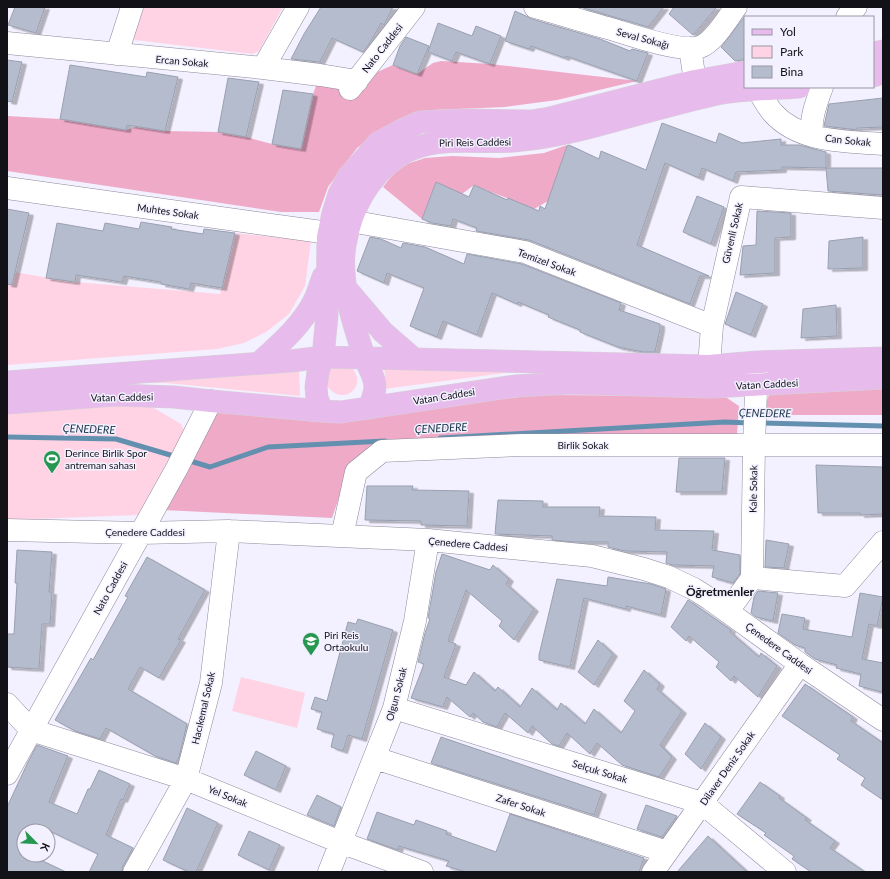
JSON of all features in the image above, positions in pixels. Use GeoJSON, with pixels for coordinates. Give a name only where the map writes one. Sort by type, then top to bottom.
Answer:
{"type":"FeatureCollection","features":[{"type":"Feature","properties":{"kind":"main road","name":"Piri Reis Caddesi"},"geometry":{"type":"LineString","coordinates":[[322,411],[317,398],[316,387],[318,372],[323,357],[327,315],[329,233],[333,213],[339,194],[348,177],[378,143],[420,122],[464,120],[531,121],[550,118],[695,81],[744,72]]}},
{"type":"Feature","properties":{"kind":"main road","name":"Piri Reis Caddesi"},"geometry":{"type":"LineString","coordinates":[[369,408],[375,385],[350,310],[344,271],[345,247],[350,221],[357,204],[382,169],[399,156],[420,145],[438,142],[540,139],[570,133],[680,103],[720,94],[786,88]]}},
{"type":"Feature","properties":{"kind":"main road"},"geometry":{"type":"LineString","coordinates":[[259,363],[285,340],[301,321],[315,300],[327,267]]}},
{"type":"Feature","properties":{"kind":"main road"},"geometry":{"type":"LineString","coordinates":[[347,289],[383,332],[414,359]]}},
{"type":"Feature","properties":{"kind":"main road","name":"Vatan Caddesi"},"geometry":{"type":"LineString","coordinates":[[7,382],[323,357],[414,359],[710,376],[757,392],[883,378]]}},
{"type":"Feature","properties":{"kind":"main road","name":"Vatan Caddesi"},"geometry":{"type":"LineString","coordinates":[[7,403],[116,395],[174,397],[341,412],[515,386],[710,376],[757,362],[883,358]]}},
{"type":"Feature","properties":{"kind":"street"},"geometry":{"type":"LineString","coordinates":[[116,54],[132,7]]}},
{"type":"Feature","properties":{"kind":"street"},"geometry":{"type":"LineString","coordinates":[[263,68],[298,7]]}},
{"type":"Feature","properties":{"kind":"street","name":"Nato Caddesi"},"geometry":{"type":"LineString","coordinates":[[353,85],[414,7]]}},
{"type":"Feature","properties":{"kind":"street","name":"Seval Sokağı"},"geometry":{"type":"LineString","coordinates":[[547,9],[661,44],[690,48],[699,47],[707,43],[736,7]]}},
{"type":"Feature","properties":{"kind":"street"},"geometry":{"type":"LineString","coordinates":[[848,16],[856,7]]}},
{"type":"Feature","properties":{"kind":"street","name":"Ercan Sokak"},"geometry":{"type":"LineString","coordinates":[[7,43],[263,68],[320,75],[353,85]]}},
{"type":"Feature","properties":{"kind":"street"},"geometry":{"type":"LineString","coordinates":[[690,48],[695,81]]}},
{"type":"Feature","properties":{"kind":"street"},"geometry":{"type":"LineString","coordinates":[[812,136],[812,116],[822,88]]}},
{"type":"Feature","properties":{"kind":"street","name":"Can Sokak"},"geometry":{"type":"LineString","coordinates":[[758,90],[772,113],[781,121],[798,131],[812,136],[883,144]]}},
{"type":"Feature","properties":{"kind":"street","name":"Muhtes Sokak"},"geometry":{"type":"LineString","coordinates":[[7,188],[329,233]]}},
{"type":"Feature","properties":{"kind":"street","name":"Güvenli Sokak"},"geometry":{"type":"LineString","coordinates":[[710,376],[712,326],[740,196],[883,208]]}},
{"type":"Feature","properties":{"kind":"street","name":"Temizel Sokak"},"geometry":{"type":"LineString","coordinates":[[350,221],[525,252],[712,326]]}},
{"type":"Feature","properties":{"kind":"street","name":"Kale Sokak"},"geometry":{"type":"LineString","coordinates":[[752,578],[754,439],[757,362]]}},
{"type":"Feature","properties":{"kind":"street","name":"Nato Caddesi"},"geometry":{"type":"LineString","coordinates":[[7,774],[177,468],[211,401]]}},
{"type":"Feature","properties":{"kind":"street","name":"Birlik Sokak"},"geometry":{"type":"LineString","coordinates":[[342,536],[356,472],[382,451],[522,445],[754,439],[883,446]]}},
{"type":"Feature","properties":{"kind":"street","name":"Çenedere Caddesi"},"geometry":{"type":"LineString","coordinates":[[8,535],[229,531],[428,540],[592,556],[669,577],[694,589],[728,611],[800,664],[883,720]]}},
{"type":"Feature","properties":{"kind":"street","name":"Hacıkemal Sokak"},"geometry":{"type":"LineString","coordinates":[[134,872],[186,780],[211,683],[229,531]]}},
{"type":"Feature","properties":{"kind":"street","name":"Olgun Sokak"},"geometry":{"type":"LineString","coordinates":[[329,872],[394,708],[415,621],[428,540]]}},
{"type":"Feature","properties":{"kind":"street"},"geometry":{"type":"LineString","coordinates":[[728,611],[752,578],[845,586],[883,542]]}},
{"type":"Feature","properties":{"kind":"street","name":"Dilaver Deniz Sokak"},"geometry":{"type":"LineString","coordinates":[[652,872],[800,664]]}},
{"type":"Feature","properties":{"kind":"street"},"geometry":{"type":"LineString","coordinates":[[7,704],[31,730]]}},
{"type":"Feature","properties":{"kind":"street","name":"Selçuk Sokak"},"geometry":{"type":"LineString","coordinates":[[394,708],[702,803],[786,872]]}},
{"type":"Feature","properties":{"kind":"street","name":"Yel Sokak"},"geometry":{"type":"LineString","coordinates":[[31,730],[186,780],[340,842],[422,872]]}},
{"type":"Feature","properties":{"kind":"street","name":"Zafer Sokak"},"geometry":{"type":"LineString","coordinates":[[375,758],[667,852]]}},
{"type":"Feature","properties":{"kind":"green space"},"geometry":{"type":"Polygon","coordinates":[[[141,7],[283,7],[259,51],[252,54],[135,40],[133,35],[141,7]]]}},
{"type":"Feature","properties":{"kind":"green space"},"geometry":{"type":"Polygon","coordinates":[[[235,233],[311,241],[305,286],[289,314],[266,332],[244,343],[217,349],[7,365],[7,271],[75,282],[220,294],[235,233]]]}},
{"type":"Feature","properties":{"kind":"green space"},"geometry":{"type":"Polygon","coordinates":[[[383,362],[534,369],[384,389],[385,374],[383,362]]]}},
{"type":"Feature","properties":{"kind":"green space"},"geometry":{"type":"Polygon","coordinates":[[[299,366],[300,396],[167,383],[112,383],[299,366]]]}},
{"type":"Feature","properties":{"kind":"green space"},"geometry":{"type":"Polygon","coordinates":[[[331,366],[350,366],[356,374],[357,381],[356,387],[351,392],[345,395],[339,395],[332,391],[325,383],[331,366]]]}},
{"type":"Feature","properties":{"kind":"green space"},"geometry":{"type":"Polygon","coordinates":[[[130,403],[154,408],[181,424],[184,431],[138,515],[7,520],[7,412],[130,403]]]}},
{"type":"Feature","properties":{"kind":"green space"},"geometry":{"type":"Polygon","coordinates":[[[241,677],[305,693],[297,728],[232,711],[241,677]]]}},
{"type":"Feature","properties":{"kind":"shaded area"},"geometry":{"type":"Polygon","coordinates":[[[441,61],[490,64],[637,81],[557,100],[505,107],[434,110],[409,116],[381,131],[357,148],[328,187],[319,212],[281,212],[7,171],[7,116],[60,119],[126,130],[137,127],[165,131],[218,132],[300,149],[313,94],[320,75],[357,81],[393,65],[417,74],[433,63],[441,61]]]}},
{"type":"Feature","properties":{"kind":"shaded area"},"geometry":{"type":"Polygon","coordinates":[[[567,145],[548,201],[534,209],[474,185],[462,194],[436,182],[422,219],[383,187],[394,173],[407,164],[425,158],[452,156],[499,158],[544,153],[567,145]]]}},
{"type":"Feature","properties":{"kind":"shaded area"},"geometry":{"type":"Polygon","coordinates":[[[883,389],[883,415],[763,415],[770,391],[883,389]]]}},
{"type":"Feature","properties":{"kind":"shaded area"},"geometry":{"type":"Polygon","coordinates":[[[538,395],[724,396],[739,406],[737,434],[373,449],[348,471],[332,518],[163,510],[214,412],[435,406],[538,395]]]}},
{"type":"Feature","properties":{"kind":"building"},"geometry":{"type":"Polygon","coordinates":[[[15,7],[45,7],[36,33],[8,25],[15,7]]]}},
{"type":"Feature","properties":{"kind":"building"},"geometry":{"type":"Polygon","coordinates":[[[321,7],[393,7],[384,25],[381,23],[363,52],[332,38],[320,62],[291,59],[304,34],[321,7]]]}},
{"type":"Feature","properties":{"kind":"building"},"geometry":{"type":"Polygon","coordinates":[[[580,7],[664,7],[648,27],[580,7]]]}},
{"type":"Feature","properties":{"kind":"building"},"geometry":{"type":"Polygon","coordinates":[[[674,7],[717,7],[693,35],[669,14],[674,7]]]}},
{"type":"Feature","properties":{"kind":"building"},"geometry":{"type":"Polygon","coordinates":[[[515,11],[532,19],[600,39],[630,51],[632,49],[648,53],[637,81],[566,56],[565,58],[531,46],[529,49],[505,41],[515,11]]]}},
{"type":"Feature","properties":{"kind":"building"},"geometry":{"type":"Polygon","coordinates":[[[744,17],[744,58],[742,60],[735,61],[721,47],[744,17]]]}},
{"type":"Feature","properties":{"kind":"building"},"geometry":{"type":"Polygon","coordinates":[[[438,23],[472,36],[476,26],[501,36],[490,64],[456,52],[452,61],[428,52],[438,23]]]}},
{"type":"Feature","properties":{"kind":"building"},"geometry":{"type":"Polygon","coordinates":[[[406,37],[429,46],[417,74],[393,65],[400,46],[406,37]]]}},
{"type":"Feature","properties":{"kind":"building"},"geometry":{"type":"Polygon","coordinates":[[[7,60],[22,62],[12,102],[7,101],[7,60]]]}},
{"type":"Feature","properties":{"kind":"building"},"geometry":{"type":"Polygon","coordinates":[[[70,65],[146,77],[147,72],[178,77],[165,131],[127,125],[126,130],[60,119],[70,65]]]}},
{"type":"Feature","properties":{"kind":"building"},"geometry":{"type":"Polygon","coordinates":[[[228,78],[259,82],[246,137],[218,132],[228,78]]]}},
{"type":"Feature","properties":{"kind":"building"},"geometry":{"type":"Polygon","coordinates":[[[283,90],[313,94],[301,149],[272,144],[283,90]]]}},
{"type":"Feature","properties":{"kind":"building"},"geometry":{"type":"Polygon","coordinates":[[[883,98],[883,127],[857,128],[858,130],[824,126],[829,104],[883,98]]]}},
{"type":"Feature","properties":{"kind":"building"},"geometry":{"type":"Polygon","coordinates":[[[662,123],[716,143],[719,133],[742,143],[781,139],[781,145],[799,145],[826,152],[826,168],[782,167],[782,170],[736,172],[733,181],[702,168],[699,178],[665,163],[637,245],[709,276],[700,276],[690,304],[529,240],[476,231],[477,228],[453,219],[451,226],[432,223],[422,219],[436,182],[469,197],[474,185],[507,200],[508,198],[539,211],[540,206],[545,209],[567,146],[569,145],[599,159],[601,151],[646,170],[662,123]]]}},
{"type":"Feature","properties":{"kind":"building"},"geometry":{"type":"Polygon","coordinates":[[[826,168],[883,168],[883,195],[828,191],[826,168]]]}},
{"type":"Feature","properties":{"kind":"building"},"geometry":{"type":"Polygon","coordinates":[[[697,196],[724,207],[711,244],[683,232],[697,196]]]}},
{"type":"Feature","properties":{"kind":"building"},"geometry":{"type":"Polygon","coordinates":[[[7,209],[29,213],[12,285],[7,284],[7,209]]]}},
{"type":"Feature","properties":{"kind":"building"},"geometry":{"type":"Polygon","coordinates":[[[757,211],[791,213],[791,237],[775,238],[775,273],[740,275],[743,246],[756,245],[757,211]]]}},
{"type":"Feature","properties":{"kind":"building"},"geometry":{"type":"Polygon","coordinates":[[[141,222],[203,234],[204,229],[235,233],[222,288],[191,283],[189,289],[161,284],[161,282],[124,276],[122,282],[76,275],[75,282],[46,278],[57,223],[103,231],[105,223],[139,229],[141,222]]]}},
{"type":"Feature","properties":{"kind":"building"},"geometry":{"type":"Polygon","coordinates":[[[370,237],[381,239],[401,248],[403,243],[425,247],[464,264],[467,254],[522,264],[621,303],[619,310],[660,324],[655,352],[643,352],[618,347],[580,332],[580,330],[548,317],[549,315],[518,302],[517,304],[492,293],[477,335],[443,321],[437,337],[410,326],[424,288],[387,273],[384,283],[357,271],[370,237]]]}},
{"type":"Feature","properties":{"kind":"building"},"geometry":{"type":"Polygon","coordinates":[[[863,237],[863,268],[828,269],[829,241],[863,237]]]}},
{"type":"Feature","properties":{"kind":"building"},"geometry":{"type":"Polygon","coordinates":[[[736,292],[763,304],[751,335],[725,324],[736,292]]]}},
{"type":"Feature","properties":{"kind":"building"},"geometry":{"type":"Polygon","coordinates":[[[836,305],[837,336],[801,338],[803,309],[836,305]]]}},
{"type":"Feature","properties":{"kind":"building"},"geometry":{"type":"Polygon","coordinates":[[[679,458],[725,458],[722,492],[676,492],[679,458]]]}},
{"type":"Feature","properties":{"kind":"building"},"geometry":{"type":"Polygon","coordinates":[[[816,465],[883,467],[883,514],[860,515],[860,513],[818,513],[816,465]]]}},
{"type":"Feature","properties":{"kind":"building"},"geometry":{"type":"Polygon","coordinates":[[[367,486],[413,486],[412,490],[469,491],[467,526],[421,525],[421,521],[365,520],[367,486]]]}},
{"type":"Feature","properties":{"kind":"building"},"geometry":{"type":"Polygon","coordinates":[[[498,500],[543,501],[543,507],[600,507],[599,516],[656,517],[655,530],[714,531],[712,550],[740,555],[740,574],[733,583],[712,577],[714,566],[673,565],[666,563],[667,552],[625,551],[608,547],[608,542],[575,542],[552,540],[552,536],[495,534],[498,500]]]}},
{"type":"Feature","properties":{"kind":"building"},"geometry":{"type":"Polygon","coordinates":[[[766,540],[789,544],[784,568],[765,567],[766,540]]]}},
{"type":"Feature","properties":{"kind":"building"},"geometry":{"type":"Polygon","coordinates":[[[17,550],[52,552],[49,592],[52,592],[50,624],[42,624],[39,669],[7,667],[7,634],[14,634],[17,550]]]}},
{"type":"Feature","properties":{"kind":"building"},"geometry":{"type":"Polygon","coordinates":[[[442,554],[490,570],[493,565],[509,579],[506,584],[534,609],[514,640],[499,626],[502,621],[466,590],[448,641],[456,644],[444,677],[466,685],[474,672],[495,691],[498,687],[520,707],[532,688],[557,710],[561,703],[585,724],[594,709],[621,733],[635,711],[624,701],[644,670],[660,684],[657,689],[682,711],[660,745],[672,757],[659,777],[622,765],[597,743],[590,754],[567,733],[559,746],[552,744],[532,726],[528,733],[505,713],[497,727],[483,722],[473,713],[470,717],[447,697],[443,707],[411,698],[424,664],[418,662],[430,619],[428,618],[436,572],[442,554]]]}},
{"type":"Feature","properties":{"kind":"building"},"geometry":{"type":"Polygon","coordinates":[[[147,557],[205,590],[178,639],[181,640],[159,678],[140,667],[128,689],[187,724],[179,757],[176,763],[155,756],[106,728],[100,739],[75,731],[55,720],[91,658],[93,660],[128,597],[125,596],[147,557]]]}},
{"type":"Feature","properties":{"kind":"building"},"geometry":{"type":"Polygon","coordinates":[[[608,577],[651,584],[666,589],[661,615],[626,606],[626,609],[584,598],[570,667],[539,660],[557,579],[607,586],[608,577]]]}},
{"type":"Feature","properties":{"kind":"building"},"geometry":{"type":"Polygon","coordinates":[[[758,591],[778,593],[773,621],[756,617],[751,613],[754,597],[758,591]]]}},
{"type":"Feature","properties":{"kind":"building"},"geometry":{"type":"Polygon","coordinates":[[[860,593],[883,597],[877,626],[869,624],[862,659],[883,663],[882,692],[859,686],[861,674],[836,668],[837,665],[815,659],[805,652],[805,648],[795,645],[778,633],[782,614],[805,618],[803,629],[852,637],[860,593]]]}},
{"type":"Feature","properties":{"kind":"building"},"geometry":{"type":"Polygon","coordinates":[[[688,600],[731,630],[730,632],[759,657],[761,653],[777,666],[758,697],[734,676],[731,681],[716,667],[719,662],[689,636],[686,641],[671,627],[688,600]]]}},
{"type":"Feature","properties":{"kind":"building"},"geometry":{"type":"Polygon","coordinates":[[[358,619],[393,630],[362,739],[348,735],[343,751],[331,747],[334,734],[317,729],[322,712],[311,709],[315,697],[327,701],[348,622],[356,624],[358,619]]]}},
{"type":"Feature","properties":{"kind":"building"},"geometry":{"type":"Polygon","coordinates":[[[598,640],[613,654],[594,685],[578,672],[598,640]]]}},
{"type":"Feature","properties":{"kind":"building"},"geometry":{"type":"Polygon","coordinates":[[[805,684],[853,717],[851,721],[883,743],[883,800],[861,785],[865,778],[837,759],[840,755],[782,716],[805,684]]]}},
{"type":"Feature","properties":{"kind":"building"},"geometry":{"type":"Polygon","coordinates":[[[705,723],[721,737],[701,769],[685,754],[705,723]]]}},
{"type":"Feature","properties":{"kind":"building"},"geometry":{"type":"Polygon","coordinates":[[[441,737],[602,792],[594,815],[431,763],[441,737]]]}},
{"type":"Feature","properties":{"kind":"building"},"geometry":{"type":"Polygon","coordinates":[[[37,745],[68,756],[49,802],[77,814],[88,789],[90,789],[99,770],[130,784],[123,800],[121,799],[106,835],[133,848],[123,866],[122,872],[89,872],[98,854],[56,834],[56,823],[16,823],[16,863],[47,863],[66,872],[7,872],[7,807],[37,745]]]}},
{"type":"Feature","properties":{"kind":"building"},"geometry":{"type":"Polygon","coordinates":[[[256,751],[286,766],[276,790],[244,775],[256,751]]]}},
{"type":"Feature","properties":{"kind":"building"},"geometry":{"type":"Polygon","coordinates":[[[760,782],[807,818],[805,820],[835,841],[830,848],[865,872],[811,872],[792,859],[794,856],[764,835],[766,833],[737,814],[760,782]]]}},
{"type":"Feature","properties":{"kind":"building"},"geometry":{"type":"Polygon","coordinates":[[[317,795],[341,807],[334,826],[307,815],[317,795]]]}},
{"type":"Feature","properties":{"kind":"building"},"geometry":{"type":"Polygon","coordinates":[[[646,805],[677,816],[662,837],[637,829],[646,805]]]}},
{"type":"Feature","properties":{"kind":"building"},"geometry":{"type":"Polygon","coordinates":[[[187,808],[218,823],[196,872],[189,872],[163,860],[187,808]]]}},
{"type":"Feature","properties":{"kind":"building"},"geometry":{"type":"Polygon","coordinates":[[[377,812],[414,825],[416,820],[447,831],[446,834],[496,852],[510,814],[644,858],[639,872],[466,872],[446,866],[449,861],[399,846],[398,850],[367,839],[377,812]]]}},
{"type":"Feature","properties":{"kind":"building"},"geometry":{"type":"Polygon","coordinates":[[[249,831],[280,845],[269,870],[238,855],[249,831]]]}},
{"type":"Feature","properties":{"kind":"building"},"geometry":{"type":"Polygon","coordinates":[[[708,836],[747,872],[677,872],[708,836]]]}},
{"type":"Feature","properties":{"kind":"waterway","name":"ÇENEDERE"},"geometry":{"type":"LineString","coordinates":[[440,438],[725,422],[750,423]]}},
{"type":"Feature","properties":{"kind":"waterway","name":"ÇENEDERE"},"geometry":{"type":"LineString","coordinates":[[760,423],[883,426]]}},
{"type":"Feature","properties":{"kind":"waterway","name":"ÇENEDERE"},"geometry":{"type":"LineString","coordinates":[[7,437],[116,439],[177,457]]}},
{"type":"Feature","properties":{"kind":"waterway","name":"ÇENEDERE"},"geometry":{"type":"LineString","coordinates":[[187,460],[210,467],[268,447],[385,441]]}},
{"type":"Feature","properties":{"kind":"place","name":"Derince Birlik Spor antreman sahası"},"geometry":{"type":"Point","coordinates":[52,474]}},
{"type":"Feature","properties":{"kind":"place","name":"Piri Reis Ortaokulu"},"geometry":{"type":"Point","coordinates":[311,656]}},
{"type":"Feature","properties":{"kind":"district","name":"Öğretmenler"},"geometry":{"type":"Point","coordinates":[720,592]}}]}
